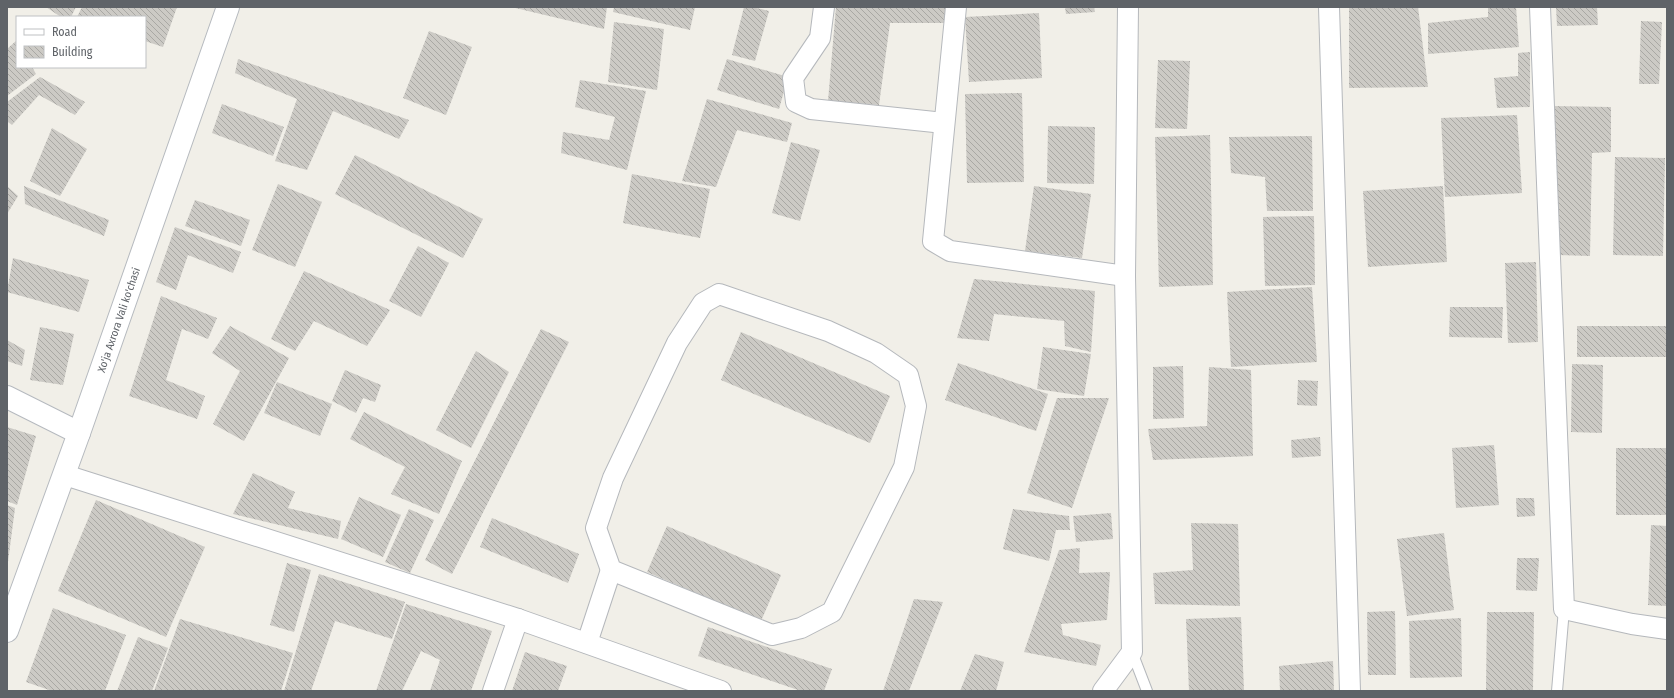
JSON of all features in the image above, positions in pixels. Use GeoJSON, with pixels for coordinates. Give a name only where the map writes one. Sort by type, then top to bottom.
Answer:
{"type":"FeatureCollection","features":[{"type":"Feature","properties":{"kind":"street","name":"Xo'ja Axrora Vali ko'chasi"},"geometry":{"type":"LineString","coordinates":[[7,631],[79,433],[228,7]]}},
{"type":"Feature","properties":{"kind":"street"},"geometry":{"type":"LineString","coordinates":[[824,7],[820,38],[793,78],[796,102],[811,109],[944,123]]}},
{"type":"Feature","properties":{"kind":"street"},"geometry":{"type":"LineString","coordinates":[[956,7],[933,242],[950,251],[1125,276]]}},
{"type":"Feature","properties":{"kind":"street"},"geometry":{"type":"LineString","coordinates":[[1103,691],[1132,652],[1125,276],[1128,7]]}},
{"type":"Feature","properties":{"kind":"street"},"geometry":{"type":"LineString","coordinates":[[1329,7],[1350,691]]}},
{"type":"Feature","properties":{"kind":"street"},"geometry":{"type":"LineString","coordinates":[[1540,7],[1564,609],[1632,624],[1667,629]]}},
{"type":"Feature","properties":{"kind":"street"},"geometry":{"type":"LineString","coordinates":[[587,644],[611,570],[596,528],[598,521],[613,478],[677,344],[703,303],[719,294],[828,331],[876,353],[908,375],[916,406],[904,467],[832,612],[801,628],[772,635],[611,570]]}},
{"type":"Feature","properties":{"kind":"street"},"geometry":{"type":"LineString","coordinates":[[7,397],[79,433],[65,475],[518,619],[720,691]]}},
{"type":"Feature","properties":{"kind":"street"},"geometry":{"type":"LineString","coordinates":[[493,691],[518,619]]}},
{"type":"Feature","properties":{"kind":"lane"},"geometry":{"type":"LineString","coordinates":[[1557,691],[1564,609]]}},
{"type":"Feature","properties":{"kind":"lane"},"geometry":{"type":"LineString","coordinates":[[1132,652],[1147,691]]}},
{"type":"Feature","properties":{"kind":"building"},"geometry":{"type":"Polygon","coordinates":[[[46,7],[76,7],[72,16],[60,16],[46,7]]]}},
{"type":"Feature","properties":{"kind":"building"},"geometry":{"type":"Polygon","coordinates":[[[82,7],[177,7],[163,47],[146,41],[146,16],[78,16],[82,7]]]}},
{"type":"Feature","properties":{"kind":"building"},"geometry":{"type":"Polygon","coordinates":[[[511,7],[607,7],[604,29],[511,7]]]}},
{"type":"Feature","properties":{"kind":"building"},"geometry":{"type":"Polygon","coordinates":[[[614,7],[695,7],[690,30],[613,12],[614,7]]]}},
{"type":"Feature","properties":{"kind":"building"},"geometry":{"type":"Polygon","coordinates":[[[744,7],[752,7],[769,11],[755,61],[732,55],[744,7]]]}},
{"type":"Feature","properties":{"kind":"building"},"geometry":{"type":"Polygon","coordinates":[[[836,7],[947,7],[947,23],[890,23],[879,105],[828,101],[836,7]]]}},
{"type":"Feature","properties":{"kind":"building"},"geometry":{"type":"Polygon","coordinates":[[[1065,7],[1094,7],[1095,12],[1066,14],[1065,7]]]}},
{"type":"Feature","properties":{"kind":"building"},"geometry":{"type":"Polygon","coordinates":[[[1349,7],[1418,7],[1428,87],[1349,88],[1349,7]]]}},
{"type":"Feature","properties":{"kind":"building"},"geometry":{"type":"Polygon","coordinates":[[[1488,7],[1516,7],[1519,47],[1428,54],[1428,23],[1488,17],[1488,7]]]}},
{"type":"Feature","properties":{"kind":"building"},"geometry":{"type":"Polygon","coordinates":[[[1556,7],[1597,7],[1598,25],[1557,26],[1556,7]]]}},
{"type":"Feature","properties":{"kind":"building"},"geometry":{"type":"Polygon","coordinates":[[[1039,13],[1042,78],[969,82],[965,17],[1039,13]]]}},
{"type":"Feature","properties":{"kind":"building"},"geometry":{"type":"Polygon","coordinates":[[[1641,21],[1662,22],[1659,84],[1639,84],[1641,21]]]}},
{"type":"Feature","properties":{"kind":"building"},"geometry":{"type":"Polygon","coordinates":[[[614,22],[664,29],[657,90],[608,82],[614,22]]]}},
{"type":"Feature","properties":{"kind":"building"},"geometry":{"type":"Polygon","coordinates":[[[429,31],[472,47],[446,115],[403,98],[429,31]]]}},
{"type":"Feature","properties":{"kind":"building"},"geometry":{"type":"Polygon","coordinates":[[[16,41],[16,68],[33,68],[36,74],[7,96],[7,49],[16,41]]]}},
{"type":"Feature","properties":{"kind":"building"},"geometry":{"type":"Polygon","coordinates":[[[1530,52],[1530,107],[1497,108],[1494,78],[1518,76],[1518,53],[1530,52]]]}},
{"type":"Feature","properties":{"kind":"building"},"geometry":{"type":"Polygon","coordinates":[[[238,59],[409,120],[399,139],[333,111],[307,170],[275,161],[297,99],[235,73],[238,59]]]}},
{"type":"Feature","properties":{"kind":"building"},"geometry":{"type":"Polygon","coordinates":[[[727,59],[788,77],[779,109],[717,90],[727,59]]]}},
{"type":"Feature","properties":{"kind":"building"},"geometry":{"type":"Polygon","coordinates":[[[1158,60],[1190,61],[1187,129],[1155,128],[1158,60]]]}},
{"type":"Feature","properties":{"kind":"building"},"geometry":{"type":"Polygon","coordinates":[[[40,77],[85,102],[75,115],[39,95],[12,125],[7,121],[7,102],[40,77]]]}},
{"type":"Feature","properties":{"kind":"building"},"geometry":{"type":"Polygon","coordinates":[[[580,80],[646,91],[627,170],[561,153],[563,132],[609,140],[615,117],[575,107],[580,80]]]}},
{"type":"Feature","properties":{"kind":"building"},"geometry":{"type":"Polygon","coordinates":[[[1022,93],[1024,182],[967,183],[965,94],[1022,93]]]}},
{"type":"Feature","properties":{"kind":"building"},"geometry":{"type":"Polygon","coordinates":[[[707,99],[792,123],[787,142],[737,130],[716,187],[682,181],[707,99]]]}},
{"type":"Feature","properties":{"kind":"building"},"geometry":{"type":"Polygon","coordinates":[[[222,104],[284,127],[273,156],[212,133],[222,104]]]}},
{"type":"Feature","properties":{"kind":"building"},"geometry":{"type":"Polygon","coordinates":[[[1552,106],[1611,107],[1611,152],[1592,153],[1590,256],[1558,255],[1552,106]]]}},
{"type":"Feature","properties":{"kind":"building"},"geometry":{"type":"Polygon","coordinates":[[[1517,115],[1522,193],[1445,197],[1441,118],[1517,115]]]}},
{"type":"Feature","properties":{"kind":"building"},"geometry":{"type":"Polygon","coordinates":[[[1048,126],[1095,127],[1094,184],[1047,183],[1048,126]]]}},
{"type":"Feature","properties":{"kind":"building"},"geometry":{"type":"Polygon","coordinates":[[[52,128],[87,149],[60,196],[30,181],[52,128]]]}},
{"type":"Feature","properties":{"kind":"building"},"geometry":{"type":"Polygon","coordinates":[[[1210,135],[1213,285],[1159,287],[1155,137],[1210,135]]]}},
{"type":"Feature","properties":{"kind":"building"},"geometry":{"type":"Polygon","coordinates":[[[1312,136],[1313,211],[1267,211],[1265,177],[1231,173],[1229,137],[1312,136]]]}},
{"type":"Feature","properties":{"kind":"building"},"geometry":{"type":"Polygon","coordinates":[[[791,142],[820,150],[800,221],[772,213],[791,142]]]}},
{"type":"Feature","properties":{"kind":"building"},"geometry":{"type":"Polygon","coordinates":[[[355,155],[483,219],[463,258],[335,194],[355,155]]]}},
{"type":"Feature","properties":{"kind":"building"},"geometry":{"type":"Polygon","coordinates":[[[1615,157],[1665,158],[1663,256],[1613,255],[1615,157]]]}},
{"type":"Feature","properties":{"kind":"building"},"geometry":{"type":"Polygon","coordinates":[[[632,174],[710,189],[700,238],[623,223],[632,174]]]}},
{"type":"Feature","properties":{"kind":"building"},"geometry":{"type":"Polygon","coordinates":[[[278,184],[322,202],[295,267],[252,250],[278,184]]]}},
{"type":"Feature","properties":{"kind":"building"},"geometry":{"type":"Polygon","coordinates":[[[7,186],[18,196],[7,214],[7,186]]]}},
{"type":"Feature","properties":{"kind":"building"},"geometry":{"type":"Polygon","coordinates":[[[24,186],[109,220],[104,236],[25,204],[24,186]]]}},
{"type":"Feature","properties":{"kind":"building"},"geometry":{"type":"Polygon","coordinates":[[[1034,186],[1091,194],[1082,258],[1025,251],[1034,186]]]}},
{"type":"Feature","properties":{"kind":"building"},"geometry":{"type":"Polygon","coordinates":[[[1443,186],[1447,262],[1368,267],[1363,191],[1443,186]]]}},
{"type":"Feature","properties":{"kind":"building"},"geometry":{"type":"Polygon","coordinates":[[[195,200],[250,220],[241,246],[185,226],[195,200]]]}},
{"type":"Feature","properties":{"kind":"building"},"geometry":{"type":"Polygon","coordinates":[[[1314,216],[1315,285],[1265,286],[1263,217],[1314,216]]]}},
{"type":"Feature","properties":{"kind":"building"},"geometry":{"type":"Polygon","coordinates":[[[175,227],[241,252],[233,273],[188,255],[176,290],[156,282],[175,227]]]}},
{"type":"Feature","properties":{"kind":"building"},"geometry":{"type":"Polygon","coordinates":[[[418,246],[449,263],[421,317],[389,301],[418,246]]]}},
{"type":"Feature","properties":{"kind":"building"},"geometry":{"type":"Polygon","coordinates":[[[13,258],[89,280],[79,312],[7,292],[13,258]]]}},
{"type":"Feature","properties":{"kind":"building"},"geometry":{"type":"Polygon","coordinates":[[[1536,262],[1538,342],[1508,343],[1505,263],[1536,262]]]}},
{"type":"Feature","properties":{"kind":"building"},"geometry":{"type":"Polygon","coordinates":[[[304,271],[390,310],[367,346],[314,321],[295,351],[271,339],[304,271]]]}},
{"type":"Feature","properties":{"kind":"building"},"geometry":{"type":"Polygon","coordinates":[[[974,279],[1095,291],[1091,352],[1065,346],[1064,321],[994,314],[989,341],[957,338],[974,279]]]}},
{"type":"Feature","properties":{"kind":"building"},"geometry":{"type":"Polygon","coordinates":[[[1312,287],[1317,362],[1231,367],[1227,292],[1312,287]]]}},
{"type":"Feature","properties":{"kind":"building"},"geometry":{"type":"Polygon","coordinates":[[[161,296],[217,318],[208,339],[182,329],[166,380],[205,396],[197,419],[129,396],[161,296]]]}},
{"type":"Feature","properties":{"kind":"building"},"geometry":{"type":"Polygon","coordinates":[[[1450,307],[1503,307],[1502,338],[1449,337],[1450,307]]]}},
{"type":"Feature","properties":{"kind":"building"},"geometry":{"type":"Polygon","coordinates":[[[230,326],[289,358],[244,441],[213,424],[240,371],[212,353],[230,326]]]}},
{"type":"Feature","properties":{"kind":"building"},"geometry":{"type":"Polygon","coordinates":[[[1577,326],[1667,326],[1667,357],[1577,357],[1577,326]]]}},
{"type":"Feature","properties":{"kind":"building"},"geometry":{"type":"Polygon","coordinates":[[[40,327],[74,334],[63,385],[30,380],[40,327]]]}},
{"type":"Feature","properties":{"kind":"building"},"geometry":{"type":"Polygon","coordinates":[[[541,329],[569,342],[452,574],[425,560],[541,329]]]}},
{"type":"Feature","properties":{"kind":"building"},"geometry":{"type":"Polygon","coordinates":[[[741,332],[890,396],[870,443],[721,380],[741,332]]]}},
{"type":"Feature","properties":{"kind":"building"},"geometry":{"type":"Polygon","coordinates":[[[7,340],[25,350],[22,366],[7,361],[7,340]]]}},
{"type":"Feature","properties":{"kind":"building"},"geometry":{"type":"Polygon","coordinates":[[[1043,347],[1091,354],[1084,396],[1037,389],[1043,347]]]}},
{"type":"Feature","properties":{"kind":"building"},"geometry":{"type":"Polygon","coordinates":[[[476,351],[509,372],[471,448],[436,430],[476,351]]]}},
{"type":"Feature","properties":{"kind":"building"},"geometry":{"type":"Polygon","coordinates":[[[958,363],[1048,394],[1036,431],[945,400],[958,363]]]}},
{"type":"Feature","properties":{"kind":"building"},"geometry":{"type":"Polygon","coordinates":[[[1572,364],[1603,365],[1602,433],[1571,432],[1572,364]]]}},
{"type":"Feature","properties":{"kind":"building"},"geometry":{"type":"Polygon","coordinates":[[[1183,366],[1184,418],[1153,419],[1153,367],[1183,366]]]}},
{"type":"Feature","properties":{"kind":"building"},"geometry":{"type":"Polygon","coordinates":[[[1209,367],[1251,370],[1253,456],[1153,460],[1148,429],[1207,426],[1209,367]]]}},
{"type":"Feature","properties":{"kind":"building"},"geometry":{"type":"Polygon","coordinates":[[[345,370],[381,385],[375,402],[363,398],[356,413],[332,401],[345,370]]]}},
{"type":"Feature","properties":{"kind":"building"},"geometry":{"type":"Polygon","coordinates":[[[1298,380],[1318,381],[1317,406],[1297,405],[1298,380]]]}},
{"type":"Feature","properties":{"kind":"building"},"geometry":{"type":"Polygon","coordinates":[[[277,382],[332,404],[320,436],[264,413],[277,382]]]}},
{"type":"Feature","properties":{"kind":"building"},"geometry":{"type":"Polygon","coordinates":[[[1057,398],[1109,398],[1072,508],[1027,493],[1057,398]]]}},
{"type":"Feature","properties":{"kind":"building"},"geometry":{"type":"Polygon","coordinates":[[[364,412],[462,461],[439,514],[391,494],[405,467],[350,439],[364,412]]]}},
{"type":"Feature","properties":{"kind":"building"},"geometry":{"type":"Polygon","coordinates":[[[7,427],[36,436],[17,505],[7,501],[7,427]]]}},
{"type":"Feature","properties":{"kind":"building"},"geometry":{"type":"Polygon","coordinates":[[[1320,437],[1321,456],[1292,458],[1291,440],[1320,437]]]}},
{"type":"Feature","properties":{"kind":"building"},"geometry":{"type":"Polygon","coordinates":[[[1494,445],[1499,505],[1456,508],[1452,448],[1494,445]]]}},
{"type":"Feature","properties":{"kind":"building"},"geometry":{"type":"Polygon","coordinates":[[[1616,448],[1667,448],[1667,515],[1616,515],[1616,448]]]}},
{"type":"Feature","properties":{"kind":"building"},"geometry":{"type":"Polygon","coordinates":[[[253,473],[295,492],[288,508],[341,521],[338,539],[233,514],[253,473]]]}},
{"type":"Feature","properties":{"kind":"building"},"geometry":{"type":"Polygon","coordinates":[[[359,497],[401,515],[383,557],[341,539],[359,497]]]}},
{"type":"Feature","properties":{"kind":"building"},"geometry":{"type":"Polygon","coordinates":[[[1516,498],[1534,498],[1535,516],[1517,517],[1516,498]]]}},
{"type":"Feature","properties":{"kind":"building"},"geometry":{"type":"Polygon","coordinates":[[[96,500],[205,547],[166,637],[58,591],[96,500]]]}},
{"type":"Feature","properties":{"kind":"building"},"geometry":{"type":"Polygon","coordinates":[[[7,505],[15,508],[8,562],[7,562],[7,505]]]}},
{"type":"Feature","properties":{"kind":"building"},"geometry":{"type":"Polygon","coordinates":[[[409,509],[434,520],[410,573],[385,562],[409,509]]]}},
{"type":"Feature","properties":{"kind":"building"},"geometry":{"type":"Polygon","coordinates":[[[1013,509],[1069,516],[1070,530],[1056,530],[1049,561],[1003,549],[1013,509]]]}},
{"type":"Feature","properties":{"kind":"building"},"geometry":{"type":"Polygon","coordinates":[[[1111,513],[1113,539],[1076,542],[1073,516],[1111,513]]]}},
{"type":"Feature","properties":{"kind":"building"},"geometry":{"type":"Polygon","coordinates":[[[492,518],[579,554],[568,583],[480,547],[492,518]]]}},
{"type":"Feature","properties":{"kind":"building"},"geometry":{"type":"Polygon","coordinates":[[[1191,523],[1238,524],[1240,606],[1155,604],[1153,573],[1193,570],[1191,523]]]}},
{"type":"Feature","properties":{"kind":"building"},"geometry":{"type":"Polygon","coordinates":[[[1651,525],[1667,526],[1667,606],[1648,605],[1651,525]]]}},
{"type":"Feature","properties":{"kind":"building"},"geometry":{"type":"Polygon","coordinates":[[[667,526],[781,575],[761,621],[647,572],[667,526]]]}},
{"type":"Feature","properties":{"kind":"building"},"geometry":{"type":"Polygon","coordinates":[[[1444,533],[1454,610],[1407,616],[1397,539],[1444,533]]]}},
{"type":"Feature","properties":{"kind":"building"},"geometry":{"type":"Polygon","coordinates":[[[1080,548],[1079,573],[1110,572],[1107,620],[1061,624],[1063,635],[1101,645],[1096,666],[1024,652],[1059,550],[1080,548]]]}},
{"type":"Feature","properties":{"kind":"building"},"geometry":{"type":"Polygon","coordinates":[[[1517,558],[1539,558],[1537,591],[1516,590],[1517,558]]]}},
{"type":"Feature","properties":{"kind":"building"},"geometry":{"type":"Polygon","coordinates":[[[287,563],[311,570],[294,632],[270,625],[287,563]]]}},
{"type":"Feature","properties":{"kind":"building"},"geometry":{"type":"Polygon","coordinates":[[[319,574],[405,602],[392,639],[335,621],[311,691],[284,691],[319,574]]]}},
{"type":"Feature","properties":{"kind":"building"},"geometry":{"type":"Polygon","coordinates":[[[914,599],[943,602],[909,691],[883,691],[914,599]]]}},
{"type":"Feature","properties":{"kind":"building"},"geometry":{"type":"Polygon","coordinates":[[[406,604],[492,631],[471,691],[430,691],[440,660],[421,651],[402,691],[376,691],[406,604]]]}},
{"type":"Feature","properties":{"kind":"building"},"geometry":{"type":"Polygon","coordinates":[[[53,608],[126,635],[105,691],[52,691],[26,682],[53,608]]]}},
{"type":"Feature","properties":{"kind":"building"},"geometry":{"type":"Polygon","coordinates":[[[1395,611],[1396,675],[1368,675],[1367,612],[1395,611]]]}},
{"type":"Feature","properties":{"kind":"building"},"geometry":{"type":"Polygon","coordinates":[[[1487,612],[1534,612],[1533,690],[1486,690],[1487,612]]]}},
{"type":"Feature","properties":{"kind":"building"},"geometry":{"type":"Polygon","coordinates":[[[1241,617],[1244,691],[1189,691],[1186,619],[1241,617]]]}},
{"type":"Feature","properties":{"kind":"building"},"geometry":{"type":"Polygon","coordinates":[[[1461,618],[1462,677],[1410,678],[1409,621],[1461,618]]]}},
{"type":"Feature","properties":{"kind":"building"},"geometry":{"type":"Polygon","coordinates":[[[180,619],[293,653],[281,691],[154,691],[180,619]]]}},
{"type":"Feature","properties":{"kind":"building"},"geometry":{"type":"Polygon","coordinates":[[[708,627],[832,669],[824,691],[801,691],[698,656],[708,627]]]}},
{"type":"Feature","properties":{"kind":"building"},"geometry":{"type":"Polygon","coordinates":[[[138,637],[168,648],[152,691],[117,691],[138,637]]]}},
{"type":"Feature","properties":{"kind":"building"},"geometry":{"type":"Polygon","coordinates":[[[525,652],[567,666],[558,691],[512,691],[525,652]]]}},
{"type":"Feature","properties":{"kind":"building"},"geometry":{"type":"Polygon","coordinates":[[[975,654],[1004,662],[996,691],[960,691],[975,654]]]}},
{"type":"Feature","properties":{"kind":"building"},"geometry":{"type":"Polygon","coordinates":[[[1333,661],[1334,691],[1280,691],[1279,666],[1333,661]]]}}]}
